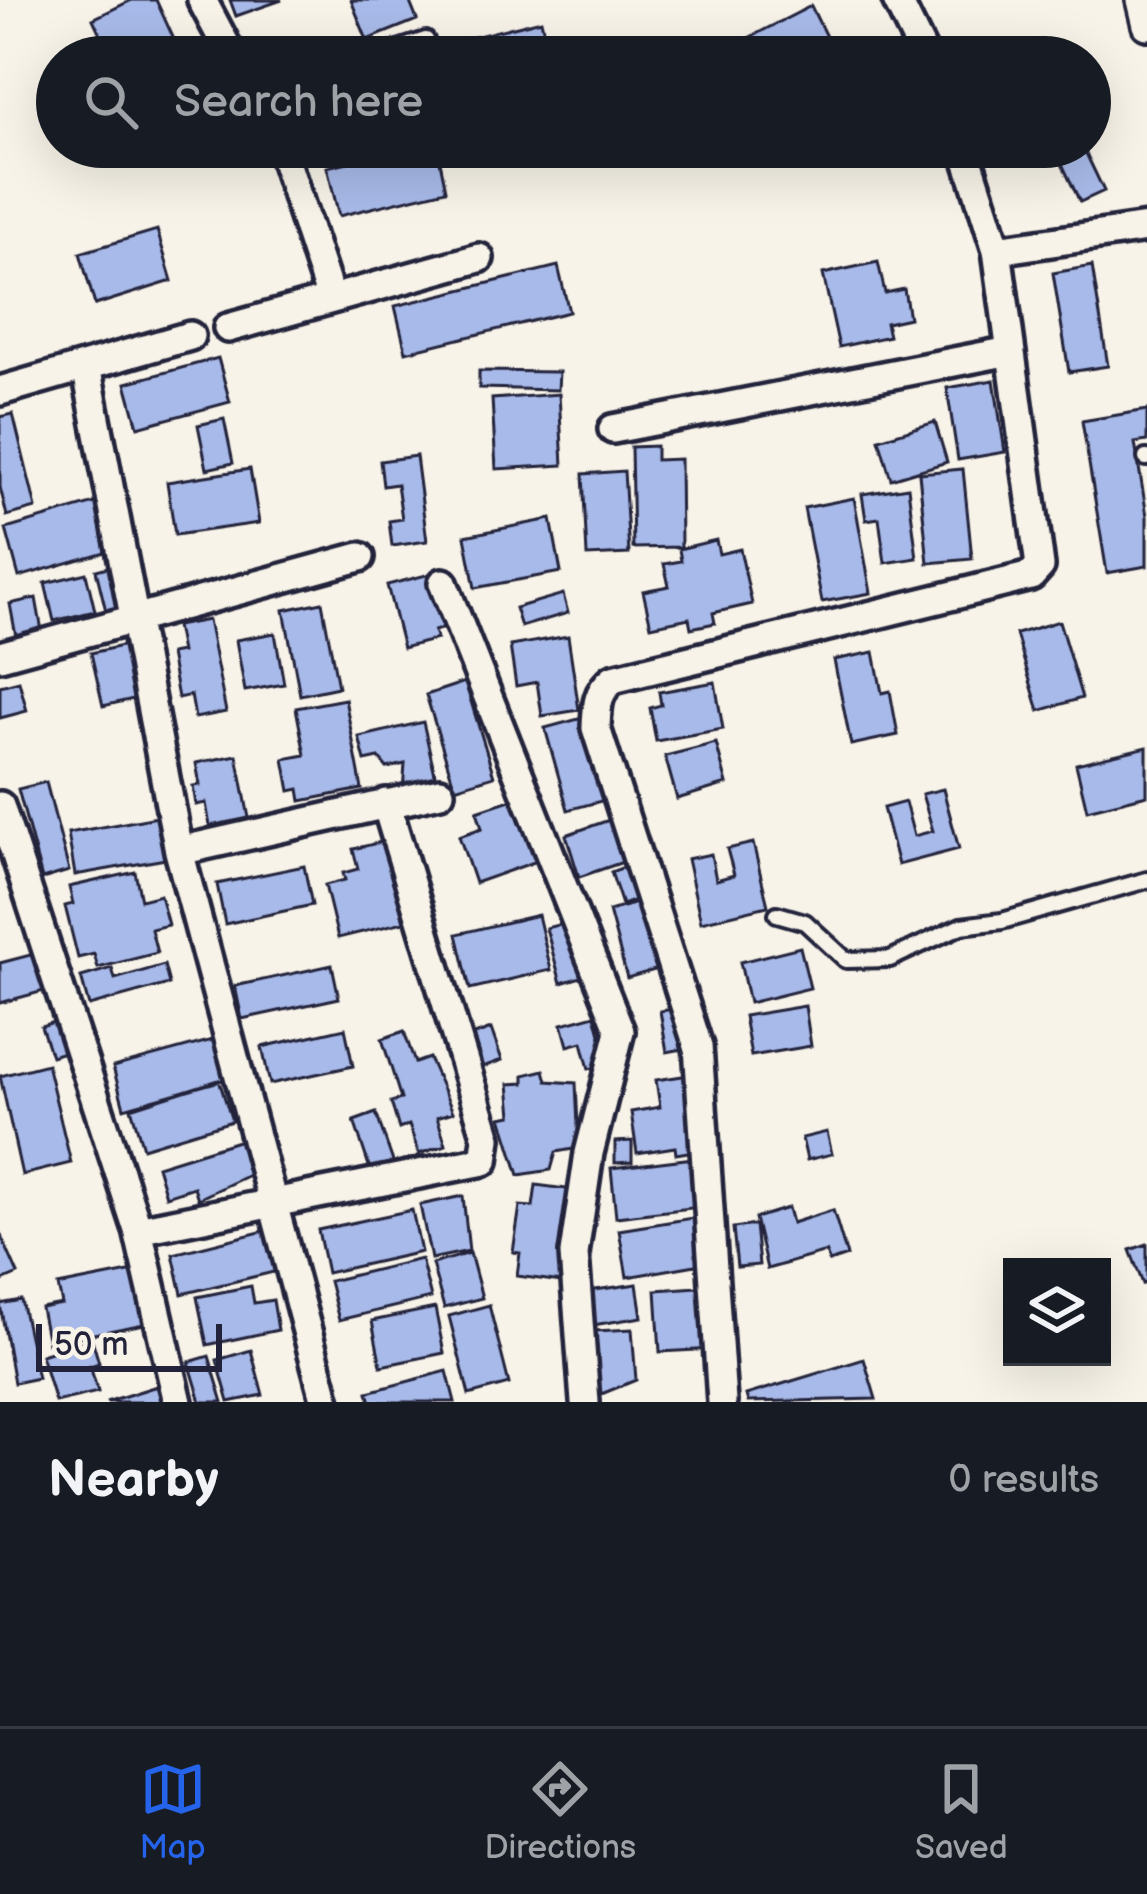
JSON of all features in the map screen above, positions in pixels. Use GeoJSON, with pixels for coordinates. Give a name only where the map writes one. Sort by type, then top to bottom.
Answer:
{"type":"FeatureCollection","features":[{"type":"Feature","properties":{"kind":"street"},"geometry":{"type":"LineString","coordinates":[[202,0],[221,36]]}},
{"type":"Feature","properties":{"kind":"street"},"geometry":{"type":"LineString","coordinates":[[897,0],[915,36]]}},
{"type":"Feature","properties":{"kind":"street"},"geometry":{"type":"LineString","coordinates":[[1142,0],[1147,26]]}},
{"type":"Feature","properties":{"kind":"street"},"geometry":{"type":"LineString","coordinates":[[287,168],[332,299]]}},
{"type":"Feature","properties":{"kind":"street"},"geometry":{"type":"LineString","coordinates":[[722,1402],[698,1046],[596,728],[600,689],[613,679],[1031,576],[1040,566],[998,250],[971,168]]}},
{"type":"Feature","properties":{"kind":"street"},"geometry":{"type":"LineString","coordinates":[[998,250],[1147,227]]}},
{"type":"Feature","properties":{"kind":"street"},"geometry":{"type":"LineString","coordinates":[[228,328],[479,258]]}},
{"type":"Feature","properties":{"kind":"street"},"geometry":{"type":"LineString","coordinates":[[0,392],[190,336]]}},
{"type":"Feature","properties":{"kind":"street"},"geometry":{"type":"LineString","coordinates":[[614,429],[1010,351]]}},
{"type":"Feature","properties":{"kind":"street"},"geometry":{"type":"LineString","coordinates":[[86,366],[179,850],[326,1402]]}},
{"type":"Feature","properties":{"kind":"street"},"geometry":{"type":"LineString","coordinates":[[2,646],[360,557]]}},
{"type":"Feature","properties":{"kind":"street"},"geometry":{"type":"LineString","coordinates":[[443,583],[620,1031],[590,1153],[574,1254],[585,1402]]}},
{"type":"Feature","properties":{"kind":"street"},"geometry":{"type":"LineString","coordinates":[[179,850],[440,791]]}},
{"type":"Feature","properties":{"kind":"street"},"geometry":{"type":"LineString","coordinates":[[138,1230],[477,1163],[488,1155],[386,803]]}},
{"type":"Feature","properties":{"kind":"street"},"geometry":{"type":"LineString","coordinates":[[0,806],[138,1230],[178,1402]]}},
{"type":"Feature","properties":{"kind":"lane"},"geometry":{"type":"LineString","coordinates":[[777,914],[805,922],[846,960],[890,959],[962,926],[1002,921],[1147,880]]}},
{"type":"Feature","properties":{"kind":"building"},"geometry":{"type":"Polygon","coordinates":[[[132,0],[156,0],[172,36],[101,36],[93,19],[132,0]]]}},
{"type":"Feature","properties":{"kind":"building"},"geometry":{"type":"Polygon","coordinates":[[[230,0],[282,0],[236,16],[230,0]]]}},
{"type":"Feature","properties":{"kind":"building"},"geometry":{"type":"Polygon","coordinates":[[[351,0],[409,0],[417,20],[365,36],[351,0]]]}},
{"type":"Feature","properties":{"kind":"building"},"geometry":{"type":"Polygon","coordinates":[[[811,6],[826,36],[752,36],[811,6]]]}},
{"type":"Feature","properties":{"kind":"building"},"geometry":{"type":"Polygon","coordinates":[[[541,20],[545,36],[478,36],[541,20]]]}},
{"type":"Feature","properties":{"kind":"building"},"geometry":{"type":"Polygon","coordinates":[[[327,168],[441,168],[446,190],[339,216],[327,168]]]}},
{"type":"Feature","properties":{"kind":"building"},"geometry":{"type":"Polygon","coordinates":[[[1064,168],[1093,168],[1104,191],[1080,202],[1064,168]]]}},
{"type":"Feature","properties":{"kind":"building"},"geometry":{"type":"Polygon","coordinates":[[[157,230],[172,281],[95,305],[80,253],[157,230]]]}},
{"type":"Feature","properties":{"kind":"building"},"geometry":{"type":"Polygon","coordinates":[[[878,262],[885,293],[904,289],[909,318],[886,323],[889,336],[839,347],[823,274],[878,262]]]}},
{"type":"Feature","properties":{"kind":"building"},"geometry":{"type":"Polygon","coordinates":[[[558,266],[569,312],[406,352],[395,306],[558,266]]]}},
{"type":"Feature","properties":{"kind":"building"},"geometry":{"type":"Polygon","coordinates":[[[1092,266],[1108,366],[1069,372],[1053,273],[1092,266]]]}},
{"type":"Feature","properties":{"kind":"building"},"geometry":{"type":"Polygon","coordinates":[[[218,358],[230,402],[138,427],[126,383],[218,358]]]}},
{"type":"Feature","properties":{"kind":"building"},"geometry":{"type":"Polygon","coordinates":[[[479,371],[559,372],[558,390],[479,388],[479,371]]]}},
{"type":"Feature","properties":{"kind":"building"},"geometry":{"type":"Polygon","coordinates":[[[994,380],[1005,452],[958,460],[947,388],[994,380]]]}},
{"type":"Feature","properties":{"kind":"building"},"geometry":{"type":"Polygon","coordinates":[[[559,394],[563,465],[496,469],[492,399],[559,394]]]}},
{"type":"Feature","properties":{"kind":"building"},"geometry":{"type":"Polygon","coordinates":[[[1147,410],[1147,441],[1135,443],[1147,516],[1147,566],[1107,573],[1082,421],[1147,410]]]}},
{"type":"Feature","properties":{"kind":"building"},"geometry":{"type":"Polygon","coordinates":[[[13,414],[36,508],[7,516],[0,487],[0,417],[13,414]]]}},
{"type":"Feature","properties":{"kind":"building"},"geometry":{"type":"Polygon","coordinates":[[[224,419],[233,463],[207,469],[198,425],[224,419]]]}},
{"type":"Feature","properties":{"kind":"building"},"geometry":{"type":"Polygon","coordinates":[[[935,422],[947,462],[891,479],[879,439],[935,422]]]}},
{"type":"Feature","properties":{"kind":"building"},"geometry":{"type":"Polygon","coordinates":[[[656,446],[656,460],[680,459],[681,547],[633,548],[631,447],[656,446]]]}},
{"type":"Feature","properties":{"kind":"building"},"geometry":{"type":"Polygon","coordinates":[[[416,456],[427,541],[392,546],[389,521],[402,519],[397,484],[383,486],[380,461],[416,456]]]}},
{"type":"Feature","properties":{"kind":"building"},"geometry":{"type":"Polygon","coordinates":[[[250,469],[259,523],[175,535],[167,482],[250,469]]]}},
{"type":"Feature","properties":{"kind":"building"},"geometry":{"type":"Polygon","coordinates":[[[963,469],[972,559],[928,563],[919,473],[963,469]]]}},
{"type":"Feature","properties":{"kind":"building"},"geometry":{"type":"Polygon","coordinates":[[[624,471],[629,554],[587,556],[583,474],[624,471]]]}},
{"type":"Feature","properties":{"kind":"building"},"geometry":{"type":"Polygon","coordinates":[[[908,487],[917,558],[885,563],[879,518],[866,520],[862,494],[908,487]]]}},
{"type":"Feature","properties":{"kind":"building"},"geometry":{"type":"Polygon","coordinates":[[[854,498],[871,593],[822,602],[804,508],[854,498]]]}},
{"type":"Feature","properties":{"kind":"building"},"geometry":{"type":"Polygon","coordinates":[[[98,502],[112,550],[19,577],[6,529],[98,502]]]}},
{"type":"Feature","properties":{"kind":"building"},"geometry":{"type":"Polygon","coordinates":[[[551,519],[561,572],[475,588],[465,536],[551,519]]]}},
{"type":"Feature","properties":{"kind":"building"},"geometry":{"type":"Polygon","coordinates":[[[716,540],[719,554],[740,549],[752,604],[713,613],[715,623],[691,628],[689,618],[651,626],[643,591],[669,586],[664,564],[681,561],[679,549],[716,540]]]}},
{"type":"Feature","properties":{"kind":"building"},"geometry":{"type":"Polygon","coordinates":[[[115,565],[126,610],[107,615],[96,570],[115,565]]]}},
{"type":"Feature","properties":{"kind":"building"},"geometry":{"type":"Polygon","coordinates":[[[86,573],[95,611],[54,621],[45,583],[86,573]]]}},
{"type":"Feature","properties":{"kind":"building"},"geometry":{"type":"Polygon","coordinates":[[[430,574],[444,628],[434,631],[437,639],[403,648],[387,585],[430,574]]]}},
{"type":"Feature","properties":{"kind":"building"},"geometry":{"type":"Polygon","coordinates":[[[563,594],[568,613],[521,627],[515,608],[563,594]]]}},
{"type":"Feature","properties":{"kind":"building"},"geometry":{"type":"Polygon","coordinates":[[[36,598],[42,631],[16,636],[10,604],[36,598]]]}},
{"type":"Feature","properties":{"kind":"building"},"geometry":{"type":"Polygon","coordinates":[[[322,602],[338,687],[300,695],[284,610],[322,602]]]}},
{"type":"Feature","properties":{"kind":"building"},"geometry":{"type":"Polygon","coordinates":[[[208,620],[226,712],[195,718],[191,695],[178,698],[170,654],[181,652],[176,626],[208,620]]]}},
{"type":"Feature","properties":{"kind":"building"},"geometry":{"type":"Polygon","coordinates":[[[1059,621],[1082,698],[1039,711],[1016,634],[1059,621]]]}},
{"type":"Feature","properties":{"kind":"building"},"geometry":{"type":"Polygon","coordinates":[[[275,633],[284,684],[245,691],[236,640],[275,633]]]}},
{"type":"Feature","properties":{"kind":"building"},"geometry":{"type":"Polygon","coordinates":[[[568,636],[579,710],[542,716],[537,682],[516,686],[510,646],[568,636]]]}},
{"type":"Feature","properties":{"kind":"building"},"geometry":{"type":"Polygon","coordinates":[[[130,644],[142,697],[103,706],[91,653],[130,644]]]}},
{"type":"Feature","properties":{"kind":"building"},"geometry":{"type":"Polygon","coordinates":[[[874,652],[882,693],[890,691],[898,735],[851,745],[834,660],[874,652]]]}},
{"type":"Feature","properties":{"kind":"building"},"geometry":{"type":"Polygon","coordinates":[[[19,681],[27,711],[0,718],[0,686],[19,681]]]}},
{"type":"Feature","properties":{"kind":"building"},"geometry":{"type":"Polygon","coordinates":[[[465,682],[494,776],[455,788],[426,695],[465,682]]]}},
{"type":"Feature","properties":{"kind":"building"},"geometry":{"type":"Polygon","coordinates":[[[715,682],[723,729],[656,741],[650,708],[661,705],[659,692],[715,682]]]}},
{"type":"Feature","properties":{"kind":"building"},"geometry":{"type":"Polygon","coordinates":[[[345,699],[362,789],[301,801],[299,789],[290,791],[284,759],[305,755],[296,708],[345,699]]]}},
{"type":"Feature","properties":{"kind":"building"},"geometry":{"type":"Polygon","coordinates":[[[582,718],[605,800],[568,810],[545,728],[582,718]]]}},
{"type":"Feature","properties":{"kind":"building"},"geometry":{"type":"Polygon","coordinates":[[[423,722],[437,783],[403,791],[405,764],[387,768],[379,758],[365,761],[359,737],[423,722]]]}},
{"type":"Feature","properties":{"kind":"building"},"geometry":{"type":"Polygon","coordinates":[[[716,743],[727,784],[677,799],[665,756],[716,743]]]}},
{"type":"Feature","properties":{"kind":"building"},"geometry":{"type":"Polygon","coordinates":[[[1147,747],[1147,795],[1087,810],[1076,764],[1147,747]]]}},
{"type":"Feature","properties":{"kind":"building"},"geometry":{"type":"Polygon","coordinates":[[[237,755],[249,818],[210,826],[206,803],[196,805],[193,786],[200,785],[196,763],[237,755]]]}},
{"type":"Feature","properties":{"kind":"building"},"geometry":{"type":"Polygon","coordinates":[[[46,782],[69,871],[42,879],[18,789],[46,782]]]}},
{"type":"Feature","properties":{"kind":"building"},"geometry":{"type":"Polygon","coordinates":[[[943,789],[959,849],[898,865],[883,808],[905,802],[914,836],[933,831],[922,794],[943,789]]]}},
{"type":"Feature","properties":{"kind":"building"},"geometry":{"type":"Polygon","coordinates":[[[519,797],[540,860],[475,883],[459,836],[482,828],[477,811],[519,797]]]}},
{"type":"Feature","properties":{"kind":"building"},"geometry":{"type":"Polygon","coordinates":[[[163,816],[171,858],[75,875],[68,833],[163,816]]]}},
{"type":"Feature","properties":{"kind":"building"},"geometry":{"type":"Polygon","coordinates":[[[612,819],[626,861],[579,877],[566,835],[612,819]]]}},
{"type":"Feature","properties":{"kind":"building"},"geometry":{"type":"Polygon","coordinates":[[[385,841],[404,922],[338,938],[325,885],[345,880],[343,873],[358,869],[353,849],[385,841]]]}},
{"type":"Feature","properties":{"kind":"building"},"geometry":{"type":"Polygon","coordinates":[[[753,843],[768,906],[701,922],[687,859],[711,854],[716,880],[734,875],[727,849],[753,843]]]}},
{"type":"Feature","properties":{"kind":"building"},"geometry":{"type":"Polygon","coordinates":[[[304,866],[312,905],[225,924],[217,884],[304,866]]]}},
{"type":"Feature","properties":{"kind":"building"},"geometry":{"type":"Polygon","coordinates":[[[627,866],[638,899],[622,905],[611,872],[627,866]]]}},
{"type":"Feature","properties":{"kind":"building"},"geometry":{"type":"Polygon","coordinates":[[[135,872],[141,900],[160,895],[168,925],[151,929],[157,953],[98,968],[94,954],[78,958],[65,906],[73,904],[69,887],[135,872]]]}},
{"type":"Feature","properties":{"kind":"building"},"geometry":{"type":"Polygon","coordinates":[[[643,901],[662,968],[627,978],[609,911],[643,901]]]}},
{"type":"Feature","properties":{"kind":"building"},"geometry":{"type":"Polygon","coordinates":[[[538,915],[551,970],[470,989],[457,934],[538,915]]]}},
{"type":"Feature","properties":{"kind":"building"},"geometry":{"type":"Polygon","coordinates":[[[565,923],[581,977],[561,983],[546,928],[565,923]]]}},
{"type":"Feature","properties":{"kind":"building"},"geometry":{"type":"Polygon","coordinates":[[[800,947],[810,988],[749,1003],[740,962],[800,947]]]}},
{"type":"Feature","properties":{"kind":"building"},"geometry":{"type":"Polygon","coordinates":[[[34,954],[44,991],[0,1003],[0,963],[34,954]]]}},
{"type":"Feature","properties":{"kind":"building"},"geometry":{"type":"Polygon","coordinates":[[[164,965],[169,984],[89,1006],[81,977],[112,968],[115,979],[164,965]]]}},
{"type":"Feature","properties":{"kind":"building"},"geometry":{"type":"Polygon","coordinates":[[[332,965],[339,998],[242,1019],[235,986],[332,965]]]}},
{"type":"Feature","properties":{"kind":"building"},"geometry":{"type":"Polygon","coordinates":[[[805,1006],[811,1046],[751,1056],[744,1016],[805,1006]]]}},
{"type":"Feature","properties":{"kind":"building"},"geometry":{"type":"Polygon","coordinates":[[[681,1008],[688,1048],[667,1052],[660,1011],[681,1008]]]}},
{"type":"Feature","properties":{"kind":"building"},"geometry":{"type":"Polygon","coordinates":[[[595,1015],[608,1064],[589,1069],[582,1042],[568,1046],[562,1024],[595,1015]]]}},
{"type":"Feature","properties":{"kind":"building"},"geometry":{"type":"Polygon","coordinates":[[[63,1019],[72,1050],[51,1056],[41,1026],[63,1019]]]}},
{"type":"Feature","properties":{"kind":"building"},"geometry":{"type":"Polygon","coordinates":[[[345,1028],[353,1066],[270,1084],[262,1047],[345,1028]]]}},
{"type":"Feature","properties":{"kind":"building"},"geometry":{"type":"Polygon","coordinates":[[[491,1029],[502,1060],[483,1067],[472,1036],[491,1029]]]}},
{"type":"Feature","properties":{"kind":"building"},"geometry":{"type":"Polygon","coordinates":[[[404,1031],[415,1063],[429,1058],[453,1112],[437,1117],[446,1145],[419,1154],[409,1125],[399,1129],[391,1102],[401,1099],[382,1039],[404,1031]]]}},
{"type":"Feature","properties":{"kind":"building"},"geometry":{"type":"Polygon","coordinates":[[[216,1039],[227,1079],[124,1108],[113,1067],[216,1039]]]}},
{"type":"Feature","properties":{"kind":"building"},"geometry":{"type":"Polygon","coordinates":[[[47,1064],[71,1163],[22,1175],[0,1076],[47,1064]]]}},
{"type":"Feature","properties":{"kind":"building"},"geometry":{"type":"Polygon","coordinates":[[[544,1070],[547,1081],[576,1083],[579,1148],[556,1152],[551,1170],[519,1175],[501,1117],[512,1115],[509,1084],[524,1083],[524,1075],[544,1070]]]}},
{"type":"Feature","properties":{"kind":"building"},"geometry":{"type":"Polygon","coordinates":[[[689,1075],[700,1150],[676,1154],[675,1147],[637,1153],[631,1112],[660,1107],[656,1080],[689,1075]]]}},
{"type":"Feature","properties":{"kind":"building"},"geometry":{"type":"Polygon","coordinates":[[[219,1080],[232,1121],[143,1148],[131,1108],[219,1080]]]}},
{"type":"Feature","properties":{"kind":"building"},"geometry":{"type":"Polygon","coordinates":[[[376,1113],[397,1173],[374,1181],[354,1121],[376,1113]]]}},
{"type":"Feature","properties":{"kind":"building"},"geometry":{"type":"Polygon","coordinates":[[[827,1132],[832,1154],[807,1160],[802,1138],[827,1132]]]}},
{"type":"Feature","properties":{"kind":"building"},"geometry":{"type":"Polygon","coordinates":[[[241,1140],[251,1174],[198,1199],[194,1187],[166,1196],[157,1166],[241,1140]]]}},
{"type":"Feature","properties":{"kind":"building"},"geometry":{"type":"Polygon","coordinates":[[[632,1141],[632,1162],[615,1163],[615,1142],[632,1141]]]}},
{"type":"Feature","properties":{"kind":"building"},"geometry":{"type":"Polygon","coordinates":[[[702,1157],[708,1206],[616,1217],[611,1168],[702,1157]]]}},
{"type":"Feature","properties":{"kind":"building"},"geometry":{"type":"Polygon","coordinates":[[[536,1185],[574,1190],[562,1282],[517,1276],[520,1253],[513,1252],[520,1206],[533,1207],[536,1185]]]}},
{"type":"Feature","properties":{"kind":"building"},"geometry":{"type":"Polygon","coordinates":[[[463,1196],[469,1251],[431,1259],[420,1205],[463,1196]]]}},
{"type":"Feature","properties":{"kind":"building"},"geometry":{"type":"Polygon","coordinates":[[[788,1208],[792,1223],[833,1210],[847,1256],[829,1262],[826,1252],[767,1269],[755,1218],[788,1208]]]}},
{"type":"Feature","properties":{"kind":"building"},"geometry":{"type":"Polygon","coordinates":[[[412,1210],[421,1252],[327,1273],[318,1230],[412,1210]]]}},
{"type":"Feature","properties":{"kind":"building"},"geometry":{"type":"Polygon","coordinates":[[[699,1217],[707,1263],[627,1277],[619,1230],[699,1217]]]}},
{"type":"Feature","properties":{"kind":"building"},"geometry":{"type":"Polygon","coordinates":[[[755,1225],[759,1265],[737,1267],[733,1228],[755,1225]]]}},
{"type":"Feature","properties":{"kind":"building"},"geometry":{"type":"Polygon","coordinates":[[[268,1230],[278,1271],[182,1294],[173,1254],[268,1230]]]}},
{"type":"Feature","properties":{"kind":"building"},"geometry":{"type":"Polygon","coordinates":[[[0,1233],[18,1274],[0,1282],[0,1233]]]}},
{"type":"Feature","properties":{"kind":"building"},"geometry":{"type":"Polygon","coordinates":[[[1147,1244],[1147,1282],[1143,1284],[1130,1250],[1147,1244]]]}},
{"type":"Feature","properties":{"kind":"building"},"geometry":{"type":"Polygon","coordinates":[[[470,1253],[482,1298],[444,1308],[432,1264],[470,1253]]]}},
{"type":"Feature","properties":{"kind":"building"},"geometry":{"type":"Polygon","coordinates":[[[421,1259],[431,1298],[339,1320],[329,1281],[421,1259]]]}},
{"type":"Feature","properties":{"kind":"building"},"geometry":{"type":"Polygon","coordinates":[[[134,1271],[144,1324],[48,1343],[41,1308],[62,1304],[58,1286],[134,1271]]]}},
{"type":"Feature","properties":{"kind":"building"},"geometry":{"type":"Polygon","coordinates":[[[637,1284],[642,1317],[593,1325],[588,1291],[637,1284]]]}},
{"type":"Feature","properties":{"kind":"building"},"geometry":{"type":"Polygon","coordinates":[[[251,1286],[254,1303],[273,1300],[278,1330],[207,1345],[197,1297],[251,1286]]]}},
{"type":"Feature","properties":{"kind":"building"},"geometry":{"type":"Polygon","coordinates":[[[711,1286],[715,1349],[660,1352],[656,1290],[711,1286]]]}},
{"type":"Feature","properties":{"kind":"building"},"geometry":{"type":"Polygon","coordinates":[[[21,1300],[38,1378],[14,1383],[0,1304],[21,1300]]]}},
{"type":"Feature","properties":{"kind":"building"},"geometry":{"type":"Polygon","coordinates":[[[489,1305],[509,1384],[469,1395],[449,1316],[489,1305]]]}},
{"type":"Feature","properties":{"kind":"building"},"geometry":{"type":"Polygon","coordinates":[[[435,1308],[444,1353],[381,1366],[372,1321],[435,1308]]]}},
{"type":"Feature","properties":{"kind":"building"},"geometry":{"type":"Polygon","coordinates":[[[632,1329],[636,1380],[599,1395],[595,1331],[632,1329]]]}},
{"type":"Feature","properties":{"kind":"building"},"geometry":{"type":"Polygon","coordinates":[[[92,1339],[99,1363],[90,1366],[98,1392],[55,1402],[41,1355],[92,1339]]]}},
{"type":"Feature","properties":{"kind":"building"},"geometry":{"type":"Polygon","coordinates":[[[251,1350],[263,1395],[229,1402],[217,1360],[251,1350]]]}},
{"type":"Feature","properties":{"kind":"building"},"geometry":{"type":"Polygon","coordinates":[[[209,1356],[223,1402],[201,1402],[189,1362],[209,1356]]]}},
{"type":"Feature","properties":{"kind":"building"},"geometry":{"type":"Polygon","coordinates":[[[864,1359],[876,1399],[748,1402],[746,1395],[864,1359]]]}},
{"type":"Feature","properties":{"kind":"building"},"geometry":{"type":"Polygon","coordinates":[[[447,1371],[455,1402],[371,1402],[368,1392],[447,1371]]]}},
{"type":"Feature","properties":{"kind":"building"},"geometry":{"type":"Polygon","coordinates":[[[157,1386],[162,1402],[106,1402],[157,1386]]]}}]}
